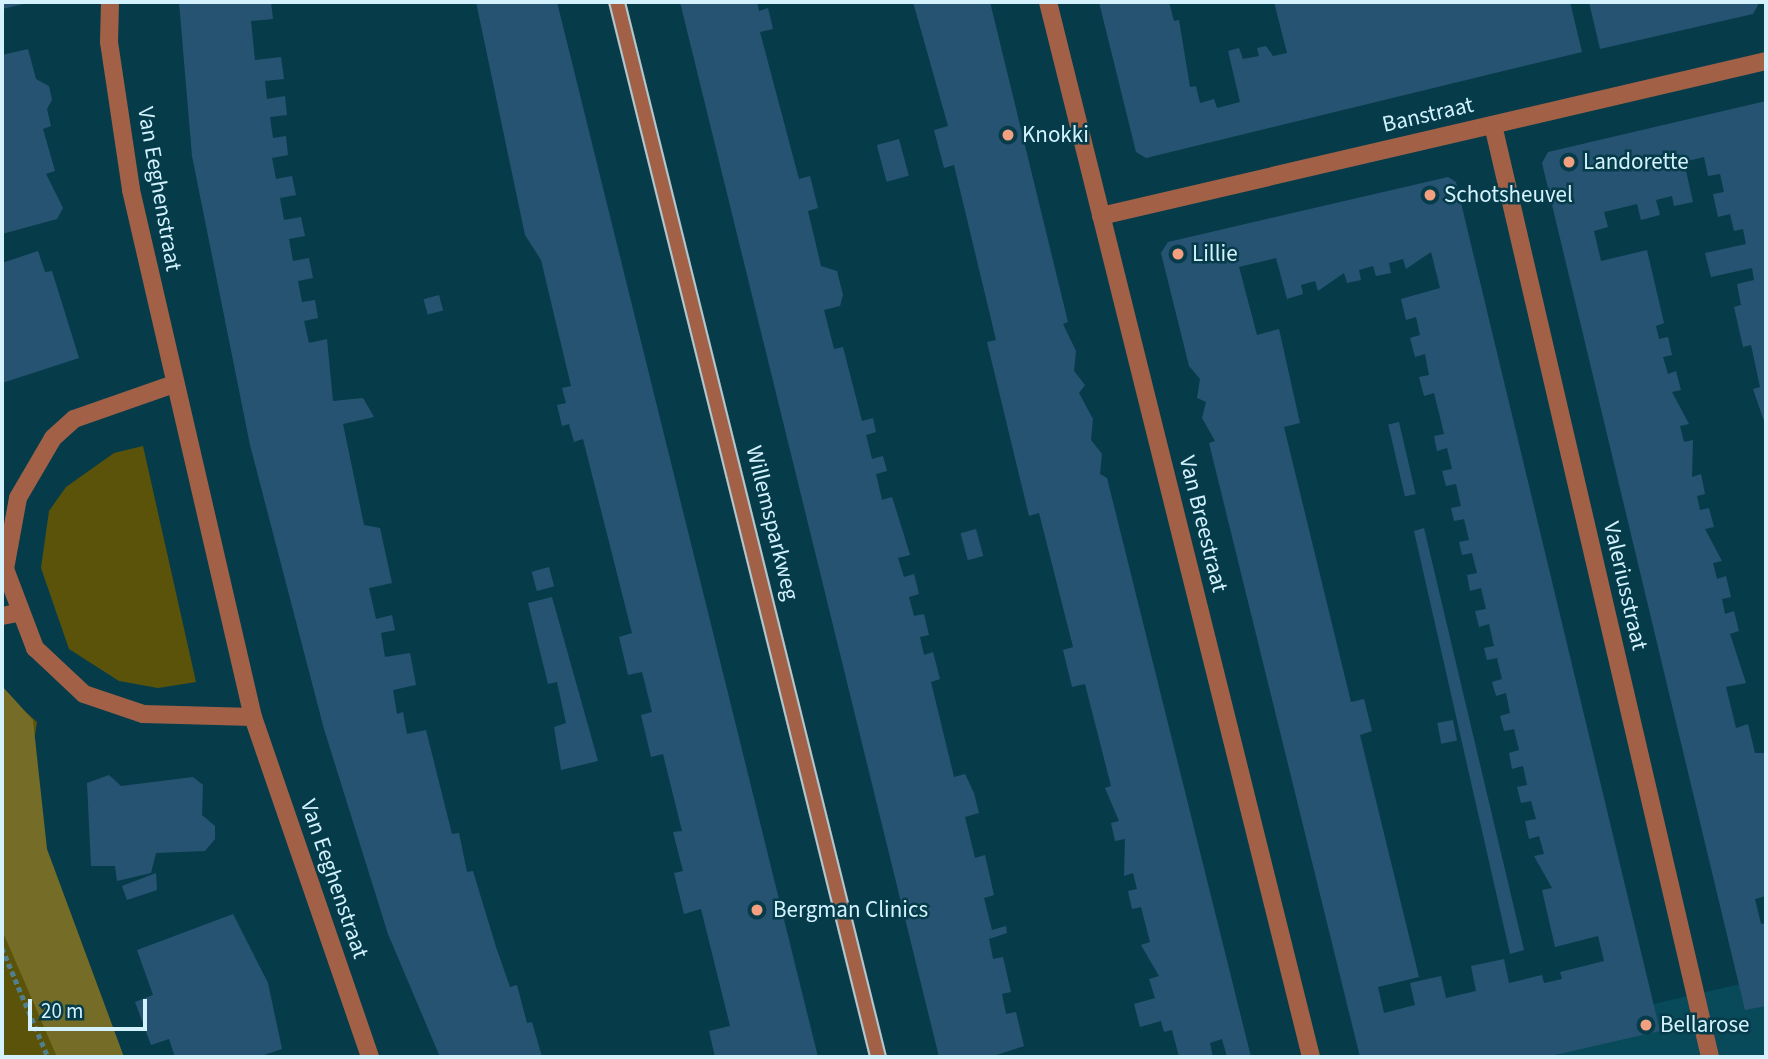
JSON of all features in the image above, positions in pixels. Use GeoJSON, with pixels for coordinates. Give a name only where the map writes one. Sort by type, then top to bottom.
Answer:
{"type":"FeatureCollection","features":[{"type":"Feature","properties":{"kind":"street","name":"Van Eeghenstraat"},"geometry":{"type":"LineString","coordinates":[[110,2],[131,190],[174,384],[254,717],[370,1057]]}},
{"type":"Feature","properties":{"kind":"street","name":"Willemsparkweg"},"geometry":{"type":"LineString","coordinates":[[617,2],[878,1057]]}},
{"type":"Feature","properties":{"kind":"street","name":"Van Breestraat"},"geometry":{"type":"LineString","coordinates":[[1048,2],[1311,1057]]}},
{"type":"Feature","properties":{"kind":"street","name":"Banstraat"},"geometry":{"type":"LineString","coordinates":[[1101,216],[1766,61]]}},
{"type":"Feature","properties":{"kind":"street","name":"Valeriusstraat"},"geometry":{"type":"LineString","coordinates":[[1493,125],[1710,1057]]}},
{"type":"Feature","properties":{"kind":"street"},"geometry":{"type":"LineString","coordinates":[[174,384],[74,419],[53,438],[18,498],[3,569],[10,615],[35,648],[84,694],[143,713],[254,717]]}},
{"type":"Feature","properties":{"kind":"path"},"geometry":{"type":"LineString","coordinates":[[2,948],[48,1057]]}},
{"type":"Feature","properties":{"kind":"shaded area"},"geometry":{"type":"Polygon","coordinates":[[[143,446],[196,682],[158,688],[119,681],[69,649],[41,568],[49,511],[66,487],[114,453],[143,446]]]}},
{"type":"Feature","properties":{"kind":"shaded area"},"geometry":{"type":"Polygon","coordinates":[[[2,686],[33,720],[47,849],[124,1057],[57,1057],[2,930],[2,686]]]}},
{"type":"Feature","properties":{"kind":"shaded area"},"geometry":{"type":"Polygon","coordinates":[[[2,691],[37,722],[25,800],[92,1057],[2,1057],[2,691]]]}},
{"type":"Feature","properties":{"kind":"shaded area"},"geometry":{"type":"Polygon","coordinates":[[[1766,978],[1766,1057],[1423,1057],[1476,1045],[1766,978]]]}},
{"type":"Feature","properties":{"kind":"building"},"geometry":{"type":"Polygon","coordinates":[[[2,2],[28,2],[28,3],[2,9],[2,2]]]}},
{"type":"Feature","properties":{"kind":"building"},"geometry":{"type":"Polygon","coordinates":[[[179,2],[271,2],[273,19],[251,21],[255,60],[281,57],[284,79],[265,81],[267,99],[285,96],[287,115],[270,117],[273,138],[286,136],[288,155],[272,158],[276,179],[292,176],[296,195],[280,198],[284,220],[301,217],[305,236],[289,239],[293,261],[309,258],[313,278],[298,281],[302,302],[315,300],[318,318],[304,321],[309,343],[327,339],[333,401],[363,398],[374,417],[343,424],[364,525],[380,528],[392,583],[369,588],[376,619],[392,615],[395,630],[381,633],[385,657],[410,653],[416,685],[393,690],[397,714],[403,712],[407,734],[426,730],[452,834],[459,833],[467,872],[473,871],[510,987],[517,985],[527,1023],[532,1022],[542,1057],[440,1057],[388,934],[324,729],[250,445],[192,156],[179,2]]]}},
{"type":"Feature","properties":{"kind":"building"},"geometry":{"type":"Polygon","coordinates":[[[476,2],[557,2],[818,1057],[715,1057],[709,1031],[730,1026],[701,909],[684,914],[674,873],[683,871],[673,832],[682,831],[663,754],[651,757],[641,715],[652,712],[642,672],[628,675],[619,637],[632,633],[583,439],[574,442],[569,424],[562,426],[557,405],[566,403],[562,388],[571,386],[541,260],[525,235],[476,2]]]}},
{"type":"Feature","properties":{"kind":"building"},"geometry":{"type":"Polygon","coordinates":[[[680,2],[757,2],[759,11],[768,8],[773,29],[760,32],[799,179],[810,176],[818,208],[808,211],[821,266],[837,271],[843,295],[840,306],[824,310],[834,349],[843,347],[862,421],[873,418],[876,432],[866,435],[872,459],[883,456],[887,471],[876,474],[882,500],[892,497],[910,555],[898,558],[904,577],[914,574],[919,594],[909,597],[914,616],[924,614],[929,635],[920,637],[924,655],[933,652],[940,679],[931,682],[954,777],[965,774],[979,813],[965,817],[975,858],[985,855],[994,895],[984,898],[992,930],[1006,926],[1007,933],[989,939],[993,959],[1003,957],[1011,992],[1002,994],[1006,1014],[1016,1012],[1024,1046],[990,1057],[939,1057],[680,2]]]}},
{"type":"Feature","properties":{"kind":"building"},"geometry":{"type":"Polygon","coordinates":[[[913,2],[990,2],[1068,322],[1063,324],[1076,351],[1074,371],[1085,385],[1079,393],[1093,419],[1091,440],[1102,454],[1100,474],[1107,478],[1251,1057],[1227,1057],[1222,1039],[1210,1043],[1213,1057],[1179,1057],[1172,1030],[1164,1032],[1161,1021],[1140,1027],[1134,1004],[1155,998],[1149,979],[1159,976],[1141,945],[1150,942],[1141,907],[1132,909],[1128,891],[1137,889],[1133,873],[1124,876],[1125,839],[1115,841],[1111,823],[1119,821],[1105,788],[1111,786],[1085,684],[1072,687],[1063,650],[1073,647],[1039,513],[1029,516],[987,342],[996,340],[954,165],[944,168],[934,130],[948,126],[913,2]]]}},
{"type":"Feature","properties":{"kind":"building"},"geometry":{"type":"Polygon","coordinates":[[[1099,2],[1169,2],[1174,21],[1179,20],[1190,87],[1196,86],[1200,103],[1214,99],[1217,108],[1240,102],[1228,51],[1239,48],[1243,59],[1259,56],[1257,48],[1266,46],[1273,56],[1287,53],[1274,2],[1570,2],[1582,52],[1146,158],[1136,152],[1099,2]]]}},
{"type":"Feature","properties":{"kind":"building"},"geometry":{"type":"Polygon","coordinates":[[[1589,2],[1759,3],[1753,14],[1600,49],[1589,2]]]}},
{"type":"Feature","properties":{"kind":"building"},"geometry":{"type":"Polygon","coordinates":[[[28,49],[36,79],[49,86],[52,100],[47,109],[51,126],[43,129],[55,171],[46,174],[63,208],[57,219],[2,234],[2,55],[28,49]]]}},
{"type":"Feature","properties":{"kind":"building"},"geometry":{"type":"Polygon","coordinates":[[[1766,101],[1766,427],[1753,389],[1760,387],[1751,345],[1743,347],[1734,307],[1741,305],[1737,284],[1754,280],[1752,268],[1711,277],[1705,253],[1746,244],[1743,229],[1734,231],[1730,214],[1718,217],[1713,194],[1724,192],[1720,174],[1708,176],[1704,157],[1684,162],[1693,202],[1674,206],[1672,196],[1656,200],[1660,215],[1641,220],[1637,204],[1604,212],[1608,227],[1594,231],[1601,261],[1647,250],[1664,323],[1656,326],[1659,339],[1668,337],[1672,355],[1663,357],[1668,374],[1676,371],[1681,390],[1672,392],[1689,424],[1680,426],[1684,442],[1693,440],[1692,477],[1701,474],[1705,494],[1697,496],[1700,510],[1709,508],[1714,527],[1705,529],[1722,561],[1713,563],[1717,579],[1726,576],[1731,597],[1722,599],[1725,614],[1734,611],[1739,631],[1730,634],[1746,683],[1726,687],[1736,728],[1748,724],[1755,753],[1766,753],[1766,896],[1755,899],[1761,924],[1766,923],[1766,1006],[1745,1010],[1542,163],[1548,152],[1766,101]]]}},
{"type":"Feature","properties":{"kind":"building"},"geometry":{"type":"Polygon","coordinates":[[[899,139],[909,176],[887,182],[877,145],[899,139]]]}},
{"type":"Feature","properties":{"kind":"building"},"geometry":{"type":"Polygon","coordinates":[[[1448,177],[1456,182],[1660,1031],[1546,1057],[1360,1057],[1209,443],[1215,441],[1202,418],[1206,402],[1197,398],[1200,379],[1189,366],[1161,253],[1168,242],[1448,177]],[[1431,252],[1406,269],[1403,259],[1389,263],[1391,273],[1376,276],[1373,266],[1359,270],[1361,280],[1347,283],[1344,273],[1318,291],[1315,281],[1301,285],[1303,294],[1287,299],[1276,258],[1239,267],[1257,335],[1279,329],[1300,423],[1284,427],[1351,702],[1364,699],[1372,731],[1360,735],[1419,977],[1378,987],[1384,1013],[1415,1005],[1410,983],[1441,976],[1446,998],[1476,991],[1471,966],[1504,959],[1509,983],[1542,975],[1544,983],[1562,979],[1560,972],[1604,961],[1598,936],[1555,947],[1542,890],[1552,888],[1534,856],[1544,854],[1539,836],[1529,839],[1525,821],[1536,819],[1531,801],[1521,803],[1517,787],[1527,785],[1523,766],[1512,769],[1509,753],[1519,750],[1514,729],[1504,731],[1500,716],[1510,713],[1506,693],[1496,696],[1492,682],[1502,679],[1497,658],[1487,660],[1484,648],[1494,646],[1489,624],[1479,627],[1475,611],[1486,609],[1481,588],[1470,591],[1467,575],[1477,573],[1472,553],[1462,555],[1459,542],[1469,540],[1464,519],[1454,521],[1451,508],[1461,506],[1456,484],[1446,486],[1442,471],[1452,469],[1447,448],[1437,451],[1434,436],[1444,434],[1439,413],[1434,393],[1424,396],[1419,377],[1429,375],[1425,354],[1415,357],[1410,338],[1420,335],[1416,317],[1406,320],[1401,299],[1440,288],[1431,252]]]}},
{"type":"Feature","properties":{"kind":"building"},"geometry":{"type":"Polygon","coordinates":[[[38,251],[45,272],[52,271],[79,358],[2,383],[2,263],[38,251]]]}},
{"type":"Feature","properties":{"kind":"building"},"geometry":{"type":"Polygon","coordinates":[[[439,295],[443,310],[428,315],[424,299],[439,295]]]}},
{"type":"Feature","properties":{"kind":"building"},"geometry":{"type":"Polygon","coordinates":[[[1399,422],[1416,494],[1405,497],[1388,424],[1399,422]]]}},
{"type":"Feature","properties":{"kind":"building"},"geometry":{"type":"Polygon","coordinates":[[[1424,528],[1524,950],[1510,954],[1414,531],[1424,528]]]}},
{"type":"Feature","properties":{"kind":"building"},"geometry":{"type":"Polygon","coordinates":[[[976,529],[983,556],[968,560],[961,533],[976,529]]]}},
{"type":"Feature","properties":{"kind":"building"},"geometry":{"type":"Polygon","coordinates":[[[549,567],[554,586],[537,591],[532,572],[549,567]]]}},
{"type":"Feature","properties":{"kind":"building"},"geometry":{"type":"Polygon","coordinates":[[[552,597],[598,761],[561,770],[554,727],[566,723],[557,682],[548,684],[528,603],[552,597]]]}},
{"type":"Feature","properties":{"kind":"building"},"geometry":{"type":"Polygon","coordinates":[[[1453,720],[1457,741],[1441,744],[1437,723],[1453,720]]]}},
{"type":"Feature","properties":{"kind":"building"},"geometry":{"type":"Polygon","coordinates":[[[109,775],[121,786],[193,777],[203,785],[202,815],[215,826],[215,839],[205,851],[156,853],[151,873],[117,881],[115,866],[91,866],[87,783],[109,775]]]}},
{"type":"Feature","properties":{"kind":"building"},"geometry":{"type":"Polygon","coordinates":[[[156,873],[157,890],[127,900],[122,886],[156,873]]]}},
{"type":"Feature","properties":{"kind":"building"},"geometry":{"type":"Polygon","coordinates":[[[233,914],[268,983],[282,1049],[258,1057],[175,1057],[169,1039],[151,1045],[135,1002],[153,995],[137,950],[233,914]]]}},
{"type":"Feature","properties":{"kind":"tram line"},"geometry":{"type":"LineString","coordinates":[[609,2],[870,1057]]}},
{"type":"Feature","properties":{"kind":"tram line"},"geometry":{"type":"LineString","coordinates":[[625,2],[886,1057]]}},
{"type":"Feature","properties":{"kind":"place","name":"Knokki"},"geometry":{"type":"Point","coordinates":[1008,135]}},
{"type":"Feature","properties":{"kind":"place","name":"Landorette"},"geometry":{"type":"Point","coordinates":[1569,162]}},
{"type":"Feature","properties":{"kind":"place","name":"Schotsheuvel"},"geometry":{"type":"Point","coordinates":[1430,195]}},
{"type":"Feature","properties":{"kind":"place","name":"Lillie"},"geometry":{"type":"Point","coordinates":[1178,254]}},
{"type":"Feature","properties":{"kind":"place","name":"Bergman Clinics"},"geometry":{"type":"Point","coordinates":[757,910]}},
{"type":"Feature","properties":{"kind":"place","name":"Bellarose"},"geometry":{"type":"Point","coordinates":[1646,1025]}}]}
